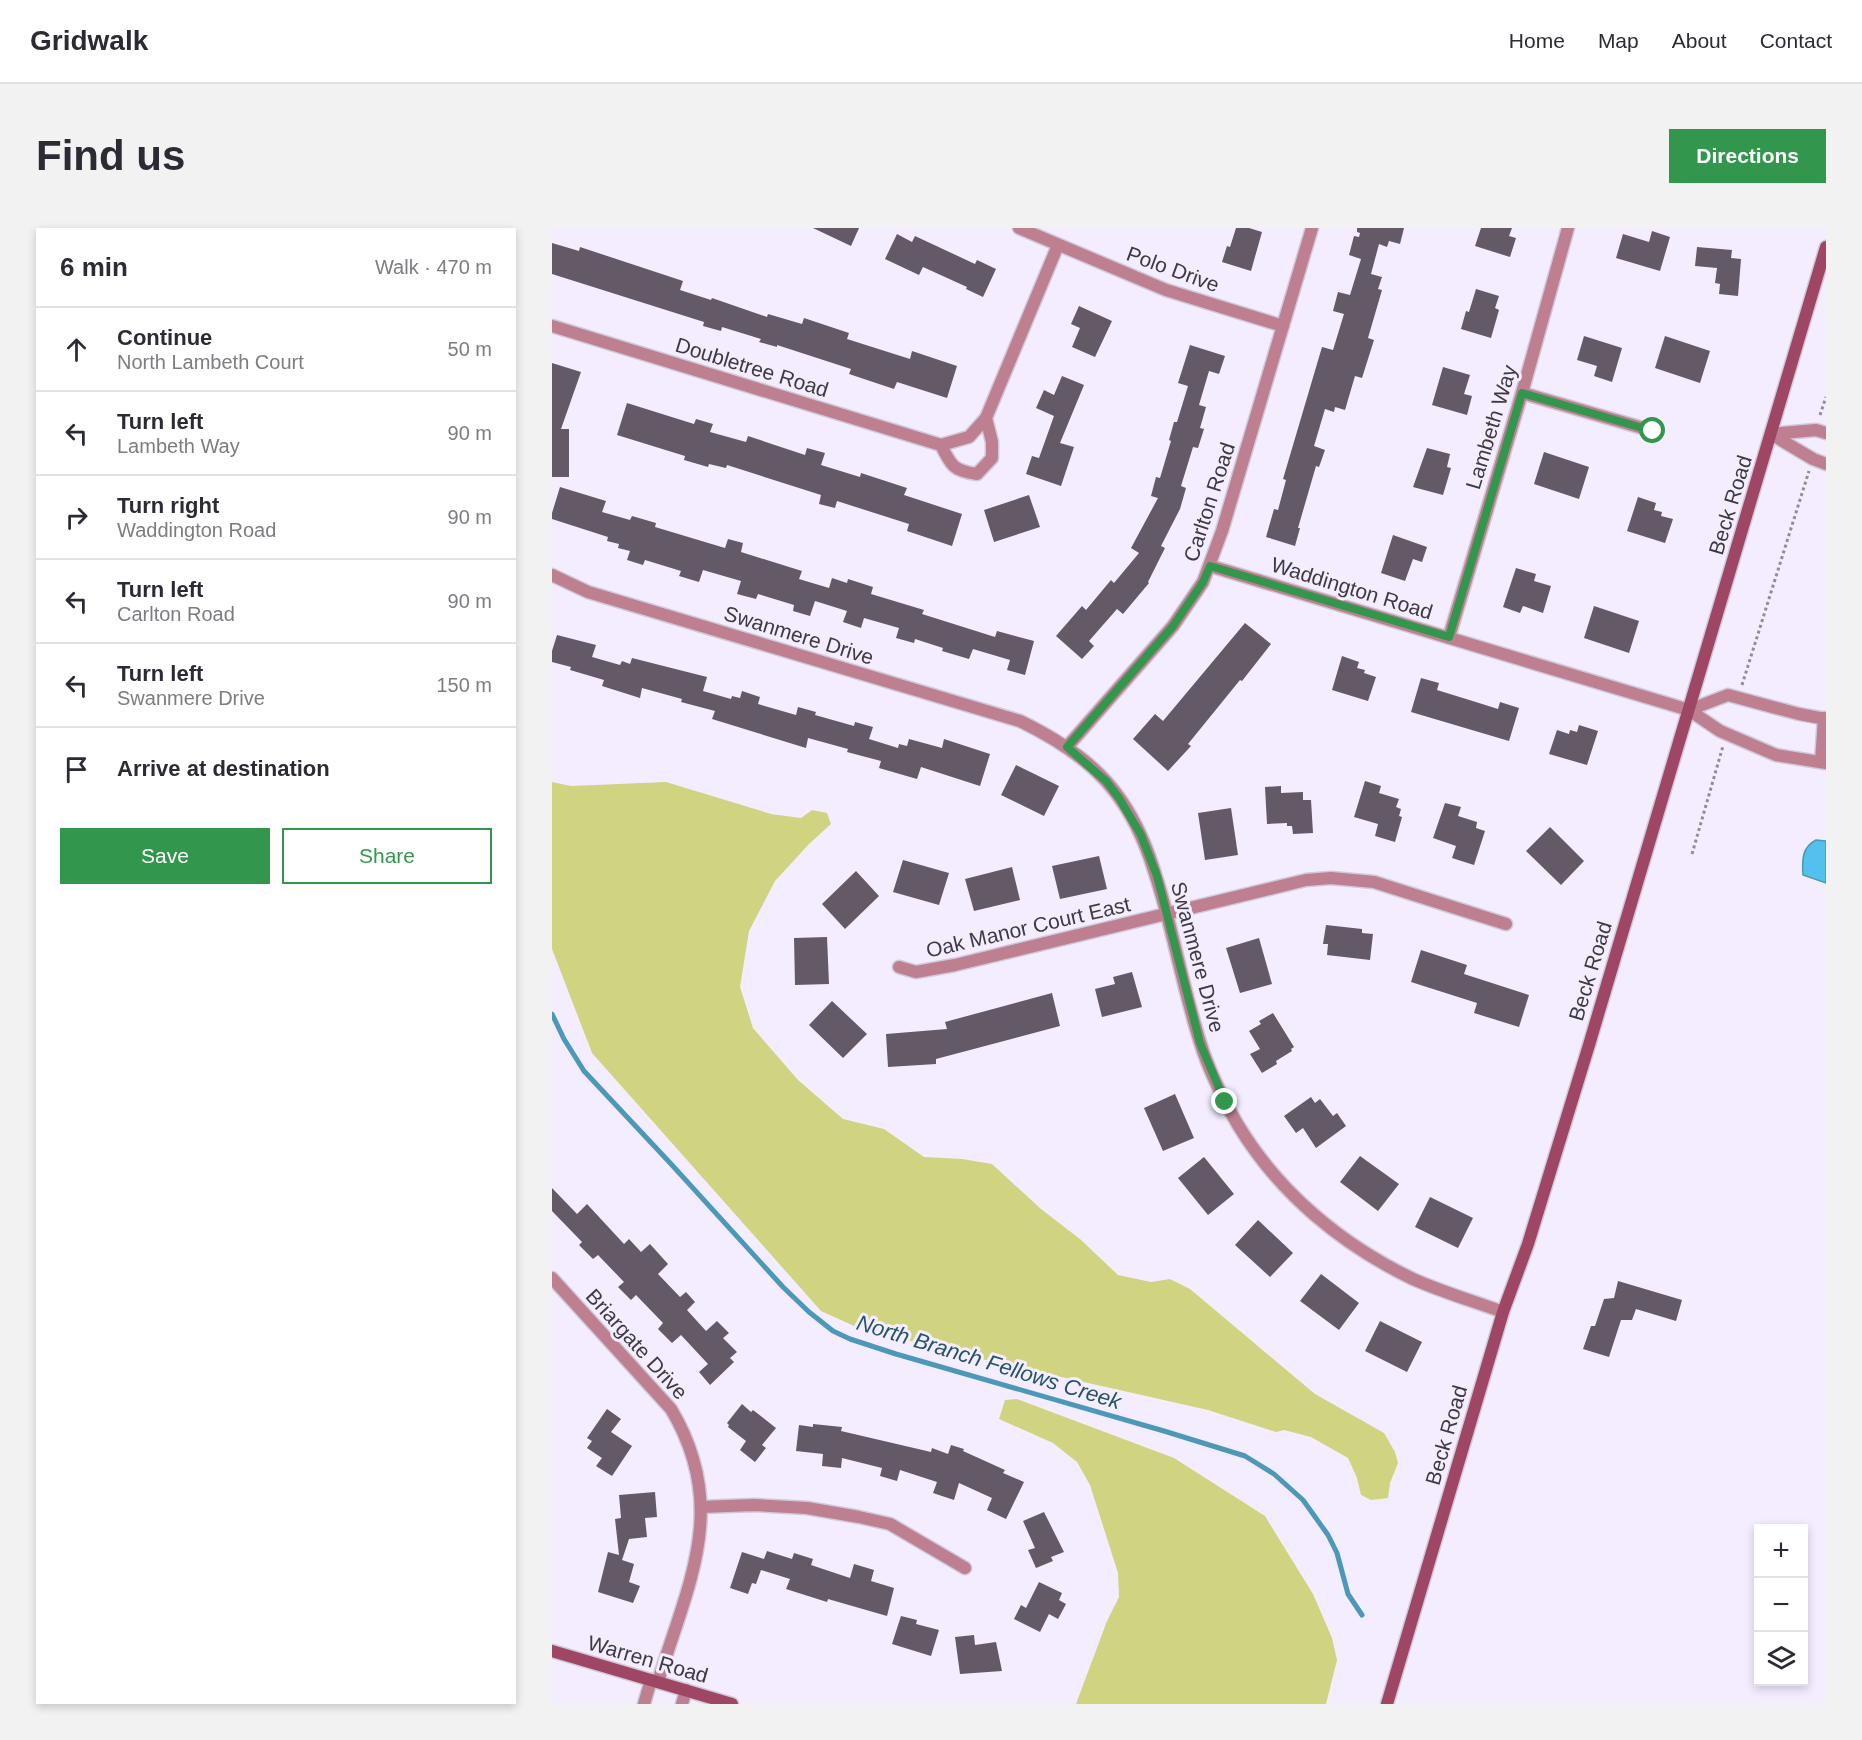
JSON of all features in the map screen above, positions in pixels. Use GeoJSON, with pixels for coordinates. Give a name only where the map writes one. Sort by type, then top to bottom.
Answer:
{"type":"FeatureCollection","features":[{"type":"Feature","properties":{"kind":"main road","name":"Beck Road"},"geometry":{"type":"LineString","coordinates":[[1387,1704],[1503,1312],[1528,1244],[1689,710],[1826,247]]}},
{"type":"Feature","properties":{"kind":"main road","name":"Warren Road"},"geometry":{"type":"LineString","coordinates":[[552,1651],[732,1704]]}},
{"type":"Feature","properties":{"kind":"street","name":"Polo Drive"},"geometry":{"type":"LineString","coordinates":[[1019,228],[1166,290],[1283,326]]}},
{"type":"Feature","properties":{"kind":"street","name":"Carlton Road"},"geometry":{"type":"LineString","coordinates":[[1067,747],[1173,626],[1203,582],[1210,566],[1312,228]]}},
{"type":"Feature","properties":{"kind":"street","name":"Lambeth Way"},"geometry":{"type":"LineString","coordinates":[[1449,637],[1522,393],[1568,228]]}},
{"type":"Feature","properties":{"kind":"street"},"geometry":{"type":"LineString","coordinates":[[986,418],[992,442],[992,458],[977,474],[960,471],[949,462],[941,445],[969,437],[986,418],[1058,245]]}},
{"type":"Feature","properties":{"kind":"street","name":"Doubletree Road"},"geometry":{"type":"LineString","coordinates":[[552,326],[941,445]]}},
{"type":"Feature","properties":{"kind":"street"},"geometry":{"type":"LineString","coordinates":[[1522,393],[1653,431]]}},
{"type":"Feature","properties":{"kind":"street"},"geometry":{"type":"LineString","coordinates":[[1771,434],[1821,431]]}},
{"type":"Feature","properties":{"kind":"street"},"geometry":{"type":"LineString","coordinates":[[1771,434],[1813,459],[1826,464]]}},
{"type":"Feature","properties":{"kind":"street","name":"Waddington Road"},"geometry":{"type":"LineString","coordinates":[[1210,566],[1689,710],[1726,734],[1776,755],[1823,762],[1825,719],[1728,695],[1689,710]]}},
{"type":"Feature","properties":{"kind":"street","name":"Swanmere Drive"},"geometry":{"type":"LineString","coordinates":[[552,575],[588,592],[1020,721],[1067,747],[1106,781],[1131,816],[1150,855],[1200,1043],[1210,1069],[1239,1126],[1275,1176],[1319,1219],[1347,1241],[1379,1261],[1431,1286],[1503,1312]]}},
{"type":"Feature","properties":{"kind":"street","name":"Oak Manor Court East"},"geometry":{"type":"LineString","coordinates":[[899,967],[916,972],[955,965],[1306,880],[1331,878],[1374,882],[1506,924]]}},
{"type":"Feature","properties":{"kind":"street","name":"Briargate Drive"},"geometry":{"type":"LineString","coordinates":[[552,1278],[671,1409],[683,1430],[700,1482],[702,1507],[694,1569],[644,1704]]}},
{"type":"Feature","properties":{"kind":"street"},"geometry":{"type":"LineString","coordinates":[[702,1507],[754,1505],[807,1508],[890,1524],[965,1568]]}},
{"type":"Feature","properties":{"kind":"street"},"geometry":{"type":"LineString","coordinates":[[682,1704],[686,1690]]}},
{"type":"Feature","properties":{"kind":"path"},"geometry":{"type":"LineString","coordinates":[[1821,431],[1826,397]]}},
{"type":"Feature","properties":{"kind":"path"},"geometry":{"type":"LineString","coordinates":[[1738,698],[1813,459]]}},
{"type":"Feature","properties":{"kind":"path"},"geometry":{"type":"LineString","coordinates":[[1692,854],[1726,734]]}},
{"type":"Feature","properties":{"kind":"green space"},"geometry":{"type":"Polygon","coordinates":[[[552,782],[571,786],[666,782],[771,814],[801,818],[812,810],[827,813],[831,824],[775,881],[749,931],[740,987],[753,1028],[798,1080],[843,1119],[884,1129],[924,1157],[962,1159],[992,1164],[1041,1209],[1080,1239],[1118,1275],[1151,1282],[1170,1279],[1190,1289],[1315,1394],[1384,1433],[1395,1452],[1398,1463],[1390,1483],[1388,1498],[1371,1500],[1361,1495],[1357,1478],[1348,1458],[1311,1437],[1284,1430],[1276,1432],[1208,1410],[955,1353],[854,1326],[821,1311],[592,1053],[552,949],[552,782]]]}},
{"type":"Feature","properties":{"kind":"green space"},"geometry":{"type":"Polygon","coordinates":[[[1017,1399],[1174,1458],[1265,1516],[1313,1594],[1332,1638],[1337,1660],[1326,1704],[1076,1704],[1107,1621],[1119,1597],[1118,1573],[1090,1485],[1077,1462],[1053,1443],[999,1419],[1005,1400],[1017,1399]]]}},
{"type":"Feature","properties":{"kind":"water"},"geometry":{"type":"Polygon","coordinates":[[[1816,840],[1826,841],[1826,883],[1803,875],[1805,850],[1816,840]]]}},
{"type":"Feature","properties":{"kind":"building"},"geometry":{"type":"Polygon","coordinates":[[[813,228],[859,228],[851,246],[813,228]]]}},
{"type":"Feature","properties":{"kind":"building"},"geometry":{"type":"Polygon","coordinates":[[[1236,228],[1249,228],[1262,232],[1251,271],[1222,262],[1236,228]]]}},
{"type":"Feature","properties":{"kind":"building"},"geometry":{"type":"Polygon","coordinates":[[[1357,228],[1404,228],[1400,244],[1389,241],[1387,247],[1379,244],[1371,274],[1382,277],[1378,289],[1382,290],[1368,338],[1374,340],[1362,378],[1355,376],[1345,410],[1335,407],[1334,412],[1325,409],[1314,446],[1325,450],[1319,467],[1316,466],[1295,546],[1266,537],[1274,509],[1278,510],[1286,480],[1283,479],[1322,347],[1333,350],[1344,314],[1333,311],[1338,292],[1350,295],[1361,259],[1349,255],[1354,236],[1359,237],[1360,233],[1357,232],[1357,228]]]}},
{"type":"Feature","properties":{"kind":"building"},"geometry":{"type":"Polygon","coordinates":[[[1481,228],[1512,228],[1509,236],[1516,238],[1510,257],[1475,246],[1481,228]]]}},
{"type":"Feature","properties":{"kind":"building"},"geometry":{"type":"Polygon","coordinates":[[[1652,231],[1670,237],[1660,271],[1616,258],[1623,234],[1649,242],[1652,231]]]}},
{"type":"Feature","properties":{"kind":"building"},"geometry":{"type":"Polygon","coordinates":[[[897,234],[912,242],[915,236],[975,264],[977,260],[996,269],[983,297],[923,267],[919,275],[885,259],[897,234]]]}},
{"type":"Feature","properties":{"kind":"building"},"geometry":{"type":"Polygon","coordinates":[[[552,243],[579,251],[580,247],[683,281],[680,290],[711,300],[712,298],[767,317],[768,314],[802,324],[804,318],[849,333],[847,339],[910,359],[912,351],[957,366],[947,398],[897,382],[894,389],[849,374],[851,369],[777,345],[777,347],[759,342],[761,339],[722,327],[721,331],[703,326],[704,322],[552,274],[552,243]]]}},
{"type":"Feature","properties":{"kind":"building"},"geometry":{"type":"Polygon","coordinates":[[[1697,247],[1732,250],[1731,258],[1741,259],[1738,296],[1719,294],[1720,284],[1715,283],[1717,268],[1695,266],[1697,247]]]}},
{"type":"Feature","properties":{"kind":"building"},"geometry":{"type":"Polygon","coordinates":[[[1476,289],[1499,296],[1495,308],[1499,310],[1491,338],[1461,329],[1476,289]]]}},
{"type":"Feature","properties":{"kind":"building"},"geometry":{"type":"Polygon","coordinates":[[[1079,306],[1112,321],[1095,357],[1072,347],[1080,328],[1071,324],[1079,306]]]}},
{"type":"Feature","properties":{"kind":"building"},"geometry":{"type":"Polygon","coordinates":[[[1584,336],[1622,348],[1612,382],[1594,376],[1597,366],[1577,360],[1584,336]]]}},
{"type":"Feature","properties":{"kind":"building"},"geometry":{"type":"Polygon","coordinates":[[[1665,336],[1710,351],[1700,383],[1655,368],[1665,336]]]}},
{"type":"Feature","properties":{"kind":"building"},"geometry":{"type":"Polygon","coordinates":[[[1190,345],[1225,356],[1219,374],[1209,371],[1199,405],[1206,407],[1200,428],[1204,429],[1198,448],[1193,447],[1181,486],[1186,488],[1180,509],[1161,546],[1165,548],[1149,583],[1123,614],[1117,609],[1089,641],[1094,646],[1082,659],[1056,636],[1082,606],[1086,610],[1111,580],[1114,583],[1139,553],[1131,548],[1158,498],[1151,496],[1156,477],[1160,478],[1174,422],[1177,422],[1188,386],[1178,383],[1190,345]]]}},
{"type":"Feature","properties":{"kind":"building"},"geometry":{"type":"Polygon","coordinates":[[[552,363],[581,372],[561,429],[569,429],[569,477],[552,477],[552,363]]]}},
{"type":"Feature","properties":{"kind":"building"},"geometry":{"type":"Polygon","coordinates":[[[1443,367],[1470,375],[1464,394],[1472,396],[1467,415],[1432,405],[1443,367]]]}},
{"type":"Feature","properties":{"kind":"building"},"geometry":{"type":"Polygon","coordinates":[[[1062,376],[1084,385],[1060,443],[1074,447],[1061,486],[1026,474],[1032,456],[1039,458],[1054,416],[1036,408],[1044,390],[1054,395],[1062,376]]]}},
{"type":"Feature","properties":{"kind":"building"},"geometry":{"type":"Polygon","coordinates":[[[627,403],[694,424],[696,419],[713,424],[710,432],[746,442],[748,436],[805,455],[807,448],[825,453],[821,465],[860,477],[861,473],[907,488],[904,495],[962,514],[952,546],[907,531],[909,524],[837,501],[835,508],[819,504],[821,495],[727,465],[726,468],[709,464],[708,467],[684,460],[685,456],[617,435],[627,403]]]}},
{"type":"Feature","properties":{"kind":"building"},"geometry":{"type":"Polygon","coordinates":[[[1427,448],[1450,454],[1447,467],[1451,468],[1443,495],[1413,487],[1427,448]]]}},
{"type":"Feature","properties":{"kind":"building"},"geometry":{"type":"Polygon","coordinates":[[[1544,452],[1589,467],[1579,499],[1534,484],[1544,452]]]}},
{"type":"Feature","properties":{"kind":"building"},"geometry":{"type":"Polygon","coordinates":[[[560,487],[606,501],[602,512],[630,520],[632,516],[656,523],[655,527],[725,548],[728,539],[743,543],[741,552],[802,571],[799,579],[829,588],[832,578],[847,583],[848,579],[873,587],[871,594],[924,610],[922,614],[995,637],[997,631],[1034,641],[1025,675],[1007,670],[1010,660],[973,649],[969,659],[942,651],[943,648],[915,639],[914,643],[896,638],[899,628],[864,618],[861,628],[843,622],[847,611],[815,601],[810,616],[793,611],[794,605],[758,594],[756,599],[737,594],[741,581],[703,570],[699,582],[679,576],[681,571],[645,560],[643,565],[627,560],[630,551],[618,548],[619,544],[607,541],[608,537],[552,519],[560,487]]]}},
{"type":"Feature","properties":{"kind":"building"},"geometry":{"type":"Polygon","coordinates":[[[1029,495],[1040,527],[994,542],[984,510],[1029,495]]]}},
{"type":"Feature","properties":{"kind":"building"},"geometry":{"type":"Polygon","coordinates":[[[1638,497],[1656,503],[1654,510],[1662,512],[1661,516],[1673,519],[1665,543],[1627,531],[1638,497]]]}},
{"type":"Feature","properties":{"kind":"building"},"geometry":{"type":"Polygon","coordinates":[[[1393,535],[1427,547],[1422,562],[1413,559],[1405,581],[1381,573],[1393,535]]]}},
{"type":"Feature","properties":{"kind":"building"},"geometry":{"type":"Polygon","coordinates":[[[1516,568],[1536,574],[1534,581],[1551,586],[1543,613],[1523,606],[1520,613],[1503,607],[1516,568]]]}},
{"type":"Feature","properties":{"kind":"building"},"geometry":{"type":"Polygon","coordinates":[[[1594,606],[1639,621],[1629,653],[1584,638],[1594,606]]]}},
{"type":"Feature","properties":{"kind":"building"},"geometry":{"type":"Polygon","coordinates":[[[1245,623],[1271,644],[1188,744],[1191,746],[1168,771],[1133,739],[1155,714],[1163,721],[1245,623]]]}},
{"type":"Feature","properties":{"kind":"building"},"geometry":{"type":"Polygon","coordinates":[[[557,635],[596,645],[592,657],[620,665],[622,661],[630,664],[632,658],[707,677],[703,691],[731,699],[732,696],[740,698],[742,691],[760,697],[758,704],[796,715],[798,707],[816,712],[815,715],[854,726],[855,722],[873,727],[869,739],[898,748],[899,744],[907,746],[909,739],[942,748],[944,739],[990,754],[980,786],[921,767],[917,779],[879,768],[881,761],[847,752],[848,749],[808,738],[806,748],[712,719],[715,711],[681,702],[682,699],[642,688],[640,698],[602,686],[604,680],[552,662],[552,651],[557,635]]]}},
{"type":"Feature","properties":{"kind":"building"},"geometry":{"type":"Polygon","coordinates":[[[1342,656],[1359,662],[1357,668],[1376,677],[1368,701],[1332,690],[1342,656]]]}},
{"type":"Feature","properties":{"kind":"building"},"geometry":{"type":"Polygon","coordinates":[[[1421,678],[1439,683],[1437,690],[1498,709],[1500,702],[1519,708],[1509,741],[1411,712],[1421,678]]]}},
{"type":"Feature","properties":{"kind":"building"},"geometry":{"type":"Polygon","coordinates":[[[1579,725],[1598,731],[1587,765],[1549,754],[1557,730],[1569,734],[1570,730],[1577,732],[1579,725]]]}},
{"type":"Feature","properties":{"kind":"building"},"geometry":{"type":"Polygon","coordinates":[[[1016,765],[1059,786],[1044,816],[1001,795],[1016,765]]]}},
{"type":"Feature","properties":{"kind":"building"},"geometry":{"type":"Polygon","coordinates":[[[1365,781],[1381,786],[1379,793],[1399,799],[1396,807],[1401,809],[1399,816],[1402,817],[1395,842],[1375,836],[1378,824],[1354,817],[1365,781]]]}},
{"type":"Feature","properties":{"kind":"building"},"geometry":{"type":"Polygon","coordinates":[[[1281,786],[1281,793],[1303,792],[1303,800],[1311,800],[1313,833],[1293,834],[1292,826],[1287,826],[1287,823],[1267,824],[1265,787],[1281,786]]]}},
{"type":"Feature","properties":{"kind":"building"},"geometry":{"type":"Polygon","coordinates":[[[1445,803],[1461,807],[1458,816],[1477,822],[1476,828],[1485,831],[1474,865],[1452,858],[1456,846],[1433,838],[1445,803]]]}},
{"type":"Feature","properties":{"kind":"building"},"geometry":{"type":"Polygon","coordinates":[[[1231,808],[1238,855],[1205,860],[1198,813],[1231,808]]]}},
{"type":"Feature","properties":{"kind":"building"},"geometry":{"type":"Polygon","coordinates":[[[1550,827],[1584,861],[1561,885],[1526,851],[1550,827]]]}},
{"type":"Feature","properties":{"kind":"building"},"geometry":{"type":"Polygon","coordinates":[[[1099,856],[1107,889],[1060,899],[1052,866],[1099,856]]]}},
{"type":"Feature","properties":{"kind":"building"},"geometry":{"type":"Polygon","coordinates":[[[903,860],[949,873],[939,905],[893,892],[903,860]]]}},
{"type":"Feature","properties":{"kind":"building"},"geometry":{"type":"Polygon","coordinates":[[[1012,867],[1020,900],[974,911],[965,879],[1012,867]]]}},
{"type":"Feature","properties":{"kind":"building"},"geometry":{"type":"Polygon","coordinates":[[[856,871],[879,896],[845,929],[822,904],[856,871]]]}},
{"type":"Feature","properties":{"kind":"building"},"geometry":{"type":"Polygon","coordinates":[[[1326,925],[1362,929],[1362,933],[1373,934],[1370,960],[1327,955],[1328,944],[1323,944],[1326,925]]]}},
{"type":"Feature","properties":{"kind":"building"},"geometry":{"type":"Polygon","coordinates":[[[827,937],[829,984],[795,985],[794,938],[827,937]]]}},
{"type":"Feature","properties":{"kind":"building"},"geometry":{"type":"Polygon","coordinates":[[[1259,938],[1272,984],[1240,993],[1226,948],[1259,938]]]}},
{"type":"Feature","properties":{"kind":"building"},"geometry":{"type":"Polygon","coordinates":[[[1421,950],[1467,965],[1464,974],[1529,995],[1519,1027],[1474,1013],[1477,1003],[1411,982],[1421,950]]]}},
{"type":"Feature","properties":{"kind":"building"},"geometry":{"type":"Polygon","coordinates":[[[1132,972],[1142,1007],[1102,1017],[1095,989],[1115,984],[1113,977],[1132,972]]]}},
{"type":"Feature","properties":{"kind":"building"},"geometry":{"type":"Polygon","coordinates":[[[1052,993],[1060,1026],[936,1059],[936,1064],[888,1067],[886,1034],[947,1029],[945,1022],[1052,993]]]}},
{"type":"Feature","properties":{"kind":"building"},"geometry":{"type":"Polygon","coordinates":[[[832,1001],[867,1034],[843,1058],[809,1025],[832,1001]]]}},
{"type":"Feature","properties":{"kind":"building"},"geometry":{"type":"Polygon","coordinates":[[[1273,1013],[1294,1047],[1292,1051],[1276,1061],[1277,1064],[1262,1073],[1250,1054],[1260,1049],[1249,1031],[1261,1024],[1259,1021],[1273,1013]]]}},
{"type":"Feature","properties":{"kind":"building"},"geometry":{"type":"Polygon","coordinates":[[[1175,1094],[1194,1138],[1163,1151],[1144,1108],[1175,1094]]]}},
{"type":"Feature","properties":{"kind":"building"},"geometry":{"type":"Polygon","coordinates":[[[1311,1097],[1315,1103],[1320,1099],[1333,1116],[1337,1113],[1346,1126],[1316,1148],[1303,1128],[1296,1133],[1284,1116],[1311,1097]]]}},
{"type":"Feature","properties":{"kind":"building"},"geometry":{"type":"Polygon","coordinates":[[[1360,1156],[1399,1184],[1378,1211],[1340,1182],[1360,1156]]]}},
{"type":"Feature","properties":{"kind":"building"},"geometry":{"type":"Polygon","coordinates":[[[1204,1157],[1234,1194],[1208,1215],[1178,1178],[1204,1157]]]}},
{"type":"Feature","properties":{"kind":"building"},"geometry":{"type":"Polygon","coordinates":[[[552,1188],[577,1214],[587,1204],[624,1244],[629,1239],[641,1252],[650,1244],[668,1264],[658,1274],[680,1297],[686,1292],[695,1302],[687,1310],[706,1331],[717,1321],[729,1333],[723,1338],[737,1352],[730,1358],[734,1362],[710,1385],[699,1372],[708,1364],[681,1335],[672,1343],[658,1329],[663,1323],[636,1295],[631,1300],[618,1287],[624,1282],[598,1255],[593,1259],[579,1245],[582,1242],[552,1211],[552,1188]]]}},
{"type":"Feature","properties":{"kind":"building"},"geometry":{"type":"Polygon","coordinates":[[[1430,1197],[1473,1218],[1458,1248],[1415,1227],[1430,1197]]]}},
{"type":"Feature","properties":{"kind":"building"},"geometry":{"type":"Polygon","coordinates":[[[1258,1220],[1293,1253],[1270,1277],[1235,1245],[1258,1220]]]}},
{"type":"Feature","properties":{"kind":"building"},"geometry":{"type":"Polygon","coordinates":[[[1321,1274],[1359,1303],[1339,1330],[1300,1301],[1321,1274]]]}},
{"type":"Feature","properties":{"kind":"building"},"geometry":{"type":"Polygon","coordinates":[[[1618,1281],[1682,1300],[1676,1321],[1636,1309],[1632,1320],[1621,1320],[1609,1357],[1583,1349],[1591,1326],[1595,1326],[1604,1299],[1614,1298],[1618,1281]]]}},
{"type":"Feature","properties":{"kind":"building"},"geometry":{"type":"Polygon","coordinates":[[[1380,1321],[1422,1342],[1407,1372],[1365,1351],[1380,1321]]]}},
{"type":"Feature","properties":{"kind":"building"},"geometry":{"type":"Polygon","coordinates":[[[742,1404],[776,1428],[762,1445],[766,1448],[755,1462],[740,1450],[746,1441],[728,1427],[727,1423],[742,1404]]]}},
{"type":"Feature","properties":{"kind":"building"},"geometry":{"type":"Polygon","coordinates":[[[607,1409],[621,1419],[611,1432],[632,1446],[612,1476],[596,1466],[602,1458],[587,1448],[592,1441],[587,1438],[607,1409]]]}},
{"type":"Feature","properties":{"kind":"building"},"geometry":{"type":"Polygon","coordinates":[[[813,1424],[842,1427],[841,1431],[931,1452],[932,1448],[948,1454],[951,1445],[964,1449],[963,1451],[1005,1470],[1003,1473],[1024,1482],[1006,1519],[987,1510],[992,1498],[959,1483],[954,1500],[933,1493],[937,1482],[900,1470],[897,1481],[880,1476],[882,1468],[842,1458],[841,1468],[822,1466],[823,1454],[796,1451],[799,1425],[813,1427],[813,1424]]]}},
{"type":"Feature","properties":{"kind":"building"},"geometry":{"type":"Polygon","coordinates":[[[655,1492],[657,1517],[645,1518],[647,1537],[629,1539],[622,1560],[634,1564],[629,1582],[640,1586],[633,1603],[598,1592],[608,1552],[619,1555],[615,1519],[621,1518],[619,1495],[655,1492]]]}},
{"type":"Feature","properties":{"kind":"building"},"geometry":{"type":"Polygon","coordinates":[[[1044,1512],[1064,1552],[1051,1557],[1053,1561],[1036,1568],[1028,1550],[1035,1548],[1023,1521],[1044,1512]]]}},
{"type":"Feature","properties":{"kind":"building"},"geometry":{"type":"Polygon","coordinates":[[[767,1551],[792,1559],[794,1553],[813,1559],[811,1565],[850,1578],[854,1564],[874,1570],[871,1581],[894,1588],[887,1616],[828,1599],[827,1602],[786,1589],[790,1579],[761,1570],[756,1584],[752,1583],[748,1594],[730,1588],[742,1552],[764,1559],[767,1551]]]}},
{"type":"Feature","properties":{"kind":"building"},"geometry":{"type":"Polygon","coordinates":[[[1039,1582],[1062,1593],[1059,1600],[1066,1604],[1058,1619],[1049,1614],[1040,1632],[1014,1619],[1021,1605],[1026,1608],[1039,1582]]]}},
{"type":"Feature","properties":{"kind":"building"},"geometry":{"type":"Polygon","coordinates":[[[901,1616],[917,1620],[916,1624],[939,1630],[931,1656],[892,1644],[901,1616]]]}},
{"type":"Feature","properties":{"kind":"building"},"geometry":{"type":"Polygon","coordinates":[[[974,1635],[975,1645],[996,1642],[1002,1671],[960,1674],[955,1637],[974,1635]]]}},
{"type":"Feature","properties":{"kind":"waterway","name":"North Branch Fellows Creek"},"geometry":{"type":"LineString","coordinates":[[552,1014],[584,1071],[783,1287],[833,1331],[896,1354],[1245,1456],[1274,1474],[1303,1500],[1328,1535],[1337,1553],[1348,1594],[1362,1615]]}},
{"type":"Feature","properties":{"kind":"route"},"geometry":{"type":"LineString","coordinates":[[1225,1102],[1200,1043],[1150,855],[1131,816],[1106,781],[1067,747],[1173,626],[1203,582],[1210,566],[1449,637],[1522,393],[1653,431]]}}]}
